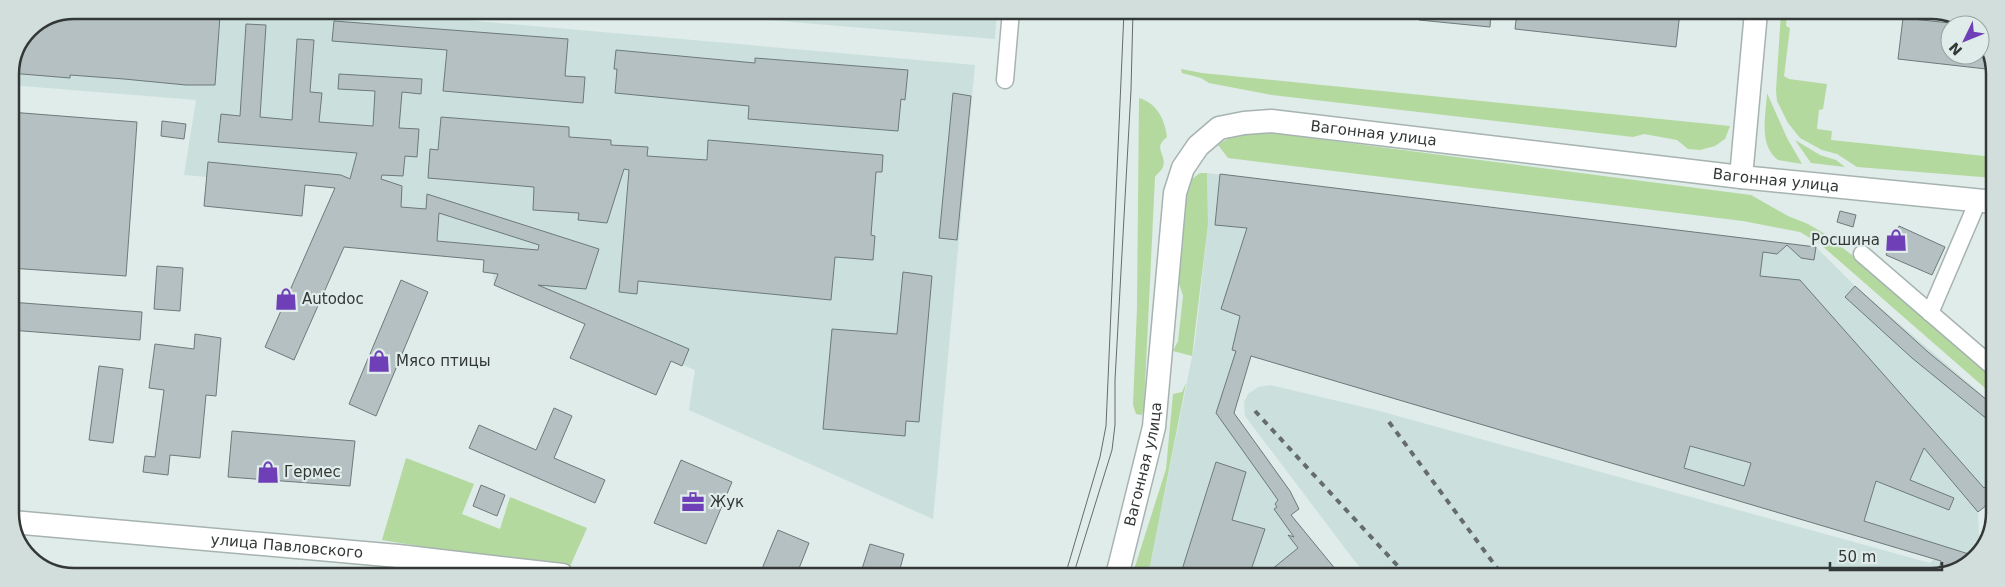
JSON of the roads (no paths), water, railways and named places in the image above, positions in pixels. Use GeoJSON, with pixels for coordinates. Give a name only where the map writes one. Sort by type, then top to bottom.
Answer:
{"type":"FeatureCollection","features":[{"type":"Feature","properties":{"kind":"street"},"geometry":{"type":"LineString","coordinates":[[1005,80],[1010,19]]}},
{"type":"Feature","properties":{"kind":"street"},"geometry":{"type":"LineString","coordinates":[[1740,177],[1755,19]]}},
{"type":"Feature","properties":{"kind":"street","name":"Вагонная улица"},"geometry":{"type":"LineString","coordinates":[[1119,568],[1154,427],[1175,193],[1183,168],[1198,146],[1219,128],[1244,122],[1271,121],[1740,177],[1986,202]]}},
{"type":"Feature","properties":{"kind":"street"},"geometry":{"type":"LineString","coordinates":[[1930,313],[1986,202]]}},
{"type":"Feature","properties":{"kind":"street"},"geometry":{"type":"LineString","coordinates":[[1862,254],[1986,360]]}},
{"type":"Feature","properties":{"kind":"street","name":"улица Павловского"},"geometry":{"type":"LineString","coordinates":[[20,523],[398,556],[502,568]]}},
{"type":"Feature","properties":{"kind":"tram line"},"geometry":{"type":"LineString","coordinates":[[1067,568],[1100,457],[1106,426],[1124,19]]}},
{"type":"Feature","properties":{"kind":"tram line"},"geometry":{"type":"LineString","coordinates":[[1075,568],[1112,450],[1115,425],[1115,380],[1131,90],[1133,19]]}},
{"type":"Feature","properties":{"kind":"railway"},"geometry":{"type":"LineString","coordinates":[[1255,411],[1400,568]]}},
{"type":"Feature","properties":{"kind":"railway"},"geometry":{"type":"LineString","coordinates":[[1389,422],[1497,568]]}},
{"type":"Feature","properties":{"kind":"place","name":"Росшина"},"geometry":{"type":"Point","coordinates":[1896,240]}},
{"type":"Feature","properties":{"kind":"place","name":"Autodoc"},"geometry":{"type":"Point","coordinates":[286,299]}},
{"type":"Feature","properties":{"kind":"place","name":"Мясо птицы"},"geometry":{"type":"Point","coordinates":[379,361]}},
{"type":"Feature","properties":{"kind":"place","name":"Гермес"},"geometry":{"type":"Point","coordinates":[268,472]}},
{"type":"Feature","properties":{"kind":"place","name":"Жук"},"geometry":{"type":"Point","coordinates":[693,502]}}]}
